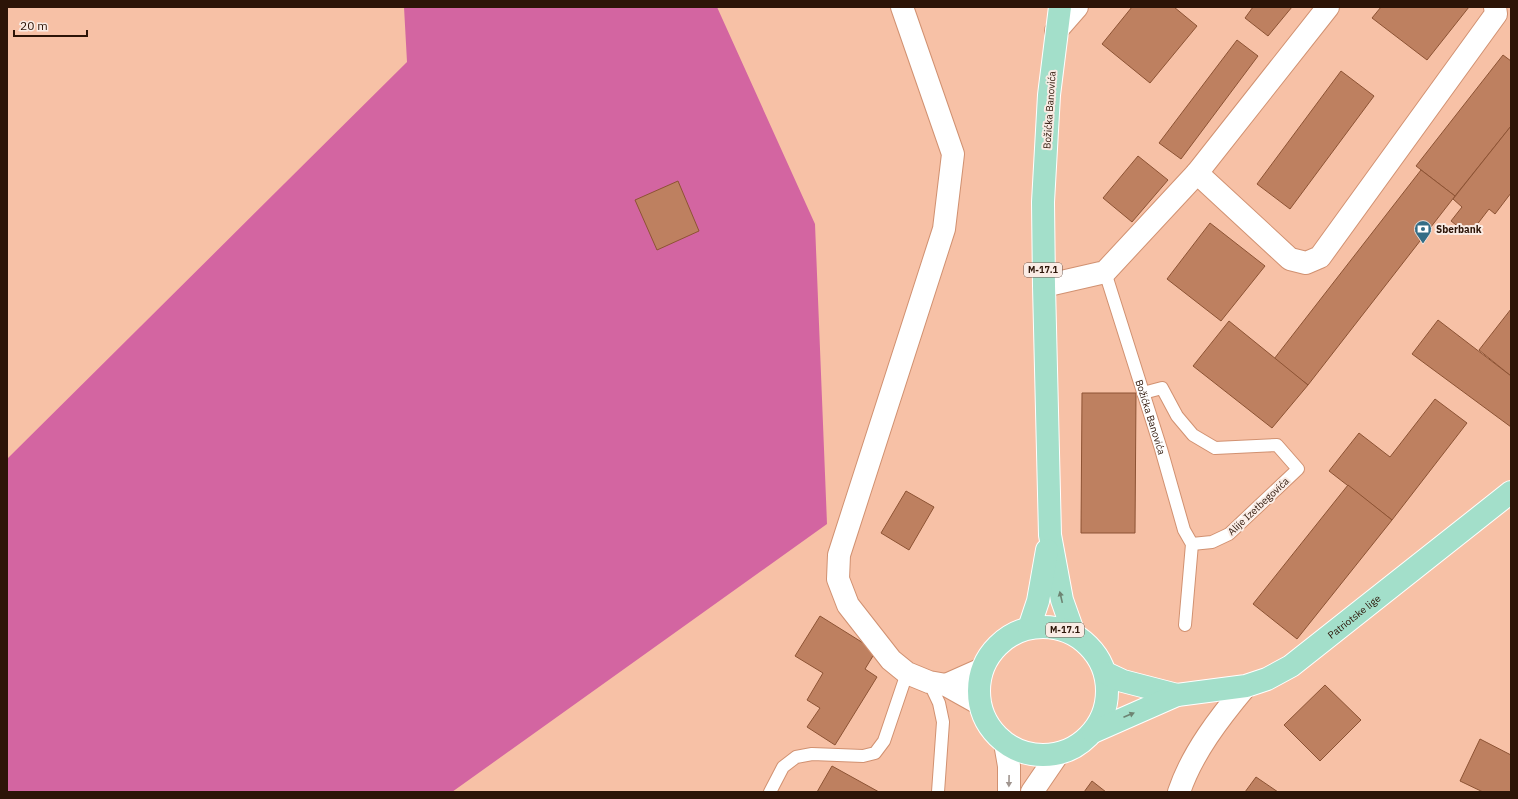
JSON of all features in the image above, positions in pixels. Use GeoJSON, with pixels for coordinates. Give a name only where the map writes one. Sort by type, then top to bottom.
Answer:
{"type":"FeatureCollection","features":[{"type":"Feature","properties":{"kind":"main road","name":"Božićka Banovića"},"geometry":{"type":"LineString","coordinates":[[1050,535],[1043,202],[1049,95],[1060,7]]}},
{"type":"Feature","properties":{"kind":"main road","name":"Patriotske lige"},"geometry":{"type":"LineString","coordinates":[[1177,695],[1246,686],[1267,679],[1291,666],[1511,492]]}},
{"type":"Feature","properties":{"kind":"main road","name":"M-17.1"},"geometry":{"type":"LineString","coordinates":[[1029,628],[1038,601],[1050,535]]}},
{"type":"Feature","properties":{"kind":"main road","name":"M-17.1"},"geometry":{"type":"LineString","coordinates":[[1050,535],[1062,600],[1074,634]]}},
{"type":"Feature","properties":{"kind":"main road","name":"M-17.1"},"geometry":{"type":"LineString","coordinates":[[1094,732],[1104,714],[1108,694],[1106,673],[1099,658],[1088,644],[1074,634],[1052,627],[1029,628],[1009,636],[993,650],[982,669],[979,687],[980,704],[985,720],[993,732],[1005,743],[1021,752],[1040,756],[1058,754],[1078,746],[1094,732],[1120,719],[1177,695]]}},
{"type":"Feature","properties":{"kind":"main road","name":"M-17.1"},"geometry":{"type":"LineString","coordinates":[[1106,673],[1130,684],[1177,695]]}},
{"type":"Feature","properties":{"kind":"street"},"geometry":{"type":"LineString","coordinates":[[902,7],[953,154],[944,229],[839,555],[838,579],[848,605],[891,660],[907,673],[937,683],[980,704]]}},
{"type":"Feature","properties":{"kind":"street"},"geometry":{"type":"LineString","coordinates":[[1056,31],[1077,7]]}},
{"type":"Feature","properties":{"kind":"street"},"geometry":{"type":"LineString","coordinates":[[1044,286],[1105,272],[1197,173],[1328,7]]}},
{"type":"Feature","properties":{"kind":"street"},"geometry":{"type":"LineString","coordinates":[[1197,173],[1290,258],[1306,263],[1320,257],[1496,14],[1495,7]]}},
{"type":"Feature","properties":{"kind":"street"},"geometry":{"type":"LineString","coordinates":[[937,683],[982,669]]}},
{"type":"Feature","properties":{"kind":"street"},"geometry":{"type":"LineString","coordinates":[[1179,792],[1186,774],[1220,718],[1246,686]]}},
{"type":"Feature","properties":{"kind":"street"},"geometry":{"type":"LineString","coordinates":[[1005,743],[1009,766],[1009,792]]}},
{"type":"Feature","properties":{"kind":"street"},"geometry":{"type":"LineString","coordinates":[[1032,792],[1058,754]]}},
{"type":"Feature","properties":{"kind":"lane","name":"Božićka Banovića"},"geometry":{"type":"LineString","coordinates":[[1105,272],[1184,530],[1192,544]]}},
{"type":"Feature","properties":{"kind":"lane","name":"Alije Izetbegovića"},"geometry":{"type":"LineString","coordinates":[[1143,393],[1162,388],[1177,416],[1192,435],[1215,448],[1277,445],[1298,469],[1229,534],[1212,542],[1192,544]]}},
{"type":"Feature","properties":{"kind":"lane"},"geometry":{"type":"LineString","coordinates":[[1185,625],[1192,544]]}},
{"type":"Feature","properties":{"kind":"lane"},"geometry":{"type":"LineString","coordinates":[[770,792],[783,766],[796,757],[812,754],[864,756],[875,752],[884,741],[907,673]]}},
{"type":"Feature","properties":{"kind":"lane"},"geometry":{"type":"LineString","coordinates":[[937,683],[943,722],[938,792]]}},
{"type":"Feature","properties":{"kind":"shaded area"},"geometry":{"type":"Polygon","coordinates":[[[404,7],[717,7],[815,224],[827,524],[452,792],[7,792],[7,459],[407,62],[404,7]]]}},
{"type":"Feature","properties":{"kind":"building"},"geometry":{"type":"Polygon","coordinates":[[[1132,7],[1174,7],[1197,26],[1150,83],[1102,44],[1132,7]]]}},
{"type":"Feature","properties":{"kind":"building"},"geometry":{"type":"Polygon","coordinates":[[[1253,7],[1292,7],[1268,36],[1245,18],[1253,7]]]}},
{"type":"Feature","properties":{"kind":"building"},"geometry":{"type":"Polygon","coordinates":[[[1381,7],[1469,7],[1427,60],[1372,18],[1381,7]]]}},
{"type":"Feature","properties":{"kind":"building"},"geometry":{"type":"Polygon","coordinates":[[[1237,40],[1258,56],[1181,159],[1159,143],[1237,40]]]}},
{"type":"Feature","properties":{"kind":"building"},"geometry":{"type":"Polygon","coordinates":[[[1503,55],[1511,61],[1511,126],[1455,196],[1416,166],[1503,55]]]}},
{"type":"Feature","properties":{"kind":"building"},"geometry":{"type":"Polygon","coordinates":[[[1341,71],[1374,96],[1290,209],[1257,184],[1341,71]]]}},
{"type":"Feature","properties":{"kind":"building"},"geometry":{"type":"Polygon","coordinates":[[[1511,126],[1511,193],[1495,214],[1489,209],[1469,235],[1451,221],[1462,207],[1453,199],[1511,126]]]}},
{"type":"Feature","properties":{"kind":"building"},"geometry":{"type":"Polygon","coordinates":[[[1138,156],[1168,180],[1132,222],[1103,198],[1138,156]]]}},
{"type":"Feature","properties":{"kind":"building"},"geometry":{"type":"Polygon","coordinates":[[[1421,170],[1455,196],[1308,385],[1274,359],[1421,170]]]}},
{"type":"Feature","properties":{"kind":"building"},"geometry":{"type":"Polygon","coordinates":[[[678,181],[699,231],[657,250],[635,200],[678,181]]]}},
{"type":"Feature","properties":{"kind":"building"},"geometry":{"type":"Polygon","coordinates":[[[1210,223],[1265,266],[1221,321],[1167,279],[1210,223]]]}},
{"type":"Feature","properties":{"kind":"building"},"geometry":{"type":"Polygon","coordinates":[[[1511,309],[1511,376],[1479,350],[1511,309]]]}},
{"type":"Feature","properties":{"kind":"building"},"geometry":{"type":"Polygon","coordinates":[[[1438,320],[1511,376],[1511,427],[1412,354],[1438,320]]]}},
{"type":"Feature","properties":{"kind":"building"},"geometry":{"type":"Polygon","coordinates":[[[1229,321],[1308,385],[1272,428],[1193,366],[1229,321]]]}},
{"type":"Feature","properties":{"kind":"building"},"geometry":{"type":"Polygon","coordinates":[[[1082,393],[1136,393],[1135,533],[1081,533],[1082,393]]]}},
{"type":"Feature","properties":{"kind":"building"},"geometry":{"type":"Polygon","coordinates":[[[1435,399],[1467,423],[1392,520],[1329,471],[1359,433],[1390,457],[1435,399]]]}},
{"type":"Feature","properties":{"kind":"building"},"geometry":{"type":"Polygon","coordinates":[[[1348,485],[1392,520],[1297,639],[1253,604],[1348,485]]]}},
{"type":"Feature","properties":{"kind":"building"},"geometry":{"type":"Polygon","coordinates":[[[906,491],[934,507],[909,550],[881,533],[906,491]]]}},
{"type":"Feature","properties":{"kind":"building"},"geometry":{"type":"Polygon","coordinates":[[[820,616],[876,651],[865,669],[877,677],[835,745],[807,727],[820,708],[807,700],[823,673],[795,656],[820,616]]]}},
{"type":"Feature","properties":{"kind":"building"},"geometry":{"type":"Polygon","coordinates":[[[1325,685],[1361,720],[1320,761],[1284,725],[1325,685]]]}},
{"type":"Feature","properties":{"kind":"building"},"geometry":{"type":"Polygon","coordinates":[[[1480,739],[1511,755],[1511,792],[1483,792],[1460,781],[1480,739]]]}},
{"type":"Feature","properties":{"kind":"building"},"geometry":{"type":"Polygon","coordinates":[[[832,766],[879,792],[817,792],[832,766]]]}},
{"type":"Feature","properties":{"kind":"building"},"geometry":{"type":"Polygon","coordinates":[[[1256,777],[1278,792],[1245,792],[1256,777]]]}},
{"type":"Feature","properties":{"kind":"building"},"geometry":{"type":"Polygon","coordinates":[[[1092,781],[1106,792],[1084,792],[1092,781]]]}},
{"type":"Feature","properties":{"kind":"place","name":"Sberbank"},"geometry":{"type":"Point","coordinates":[1423,244]}}]}
